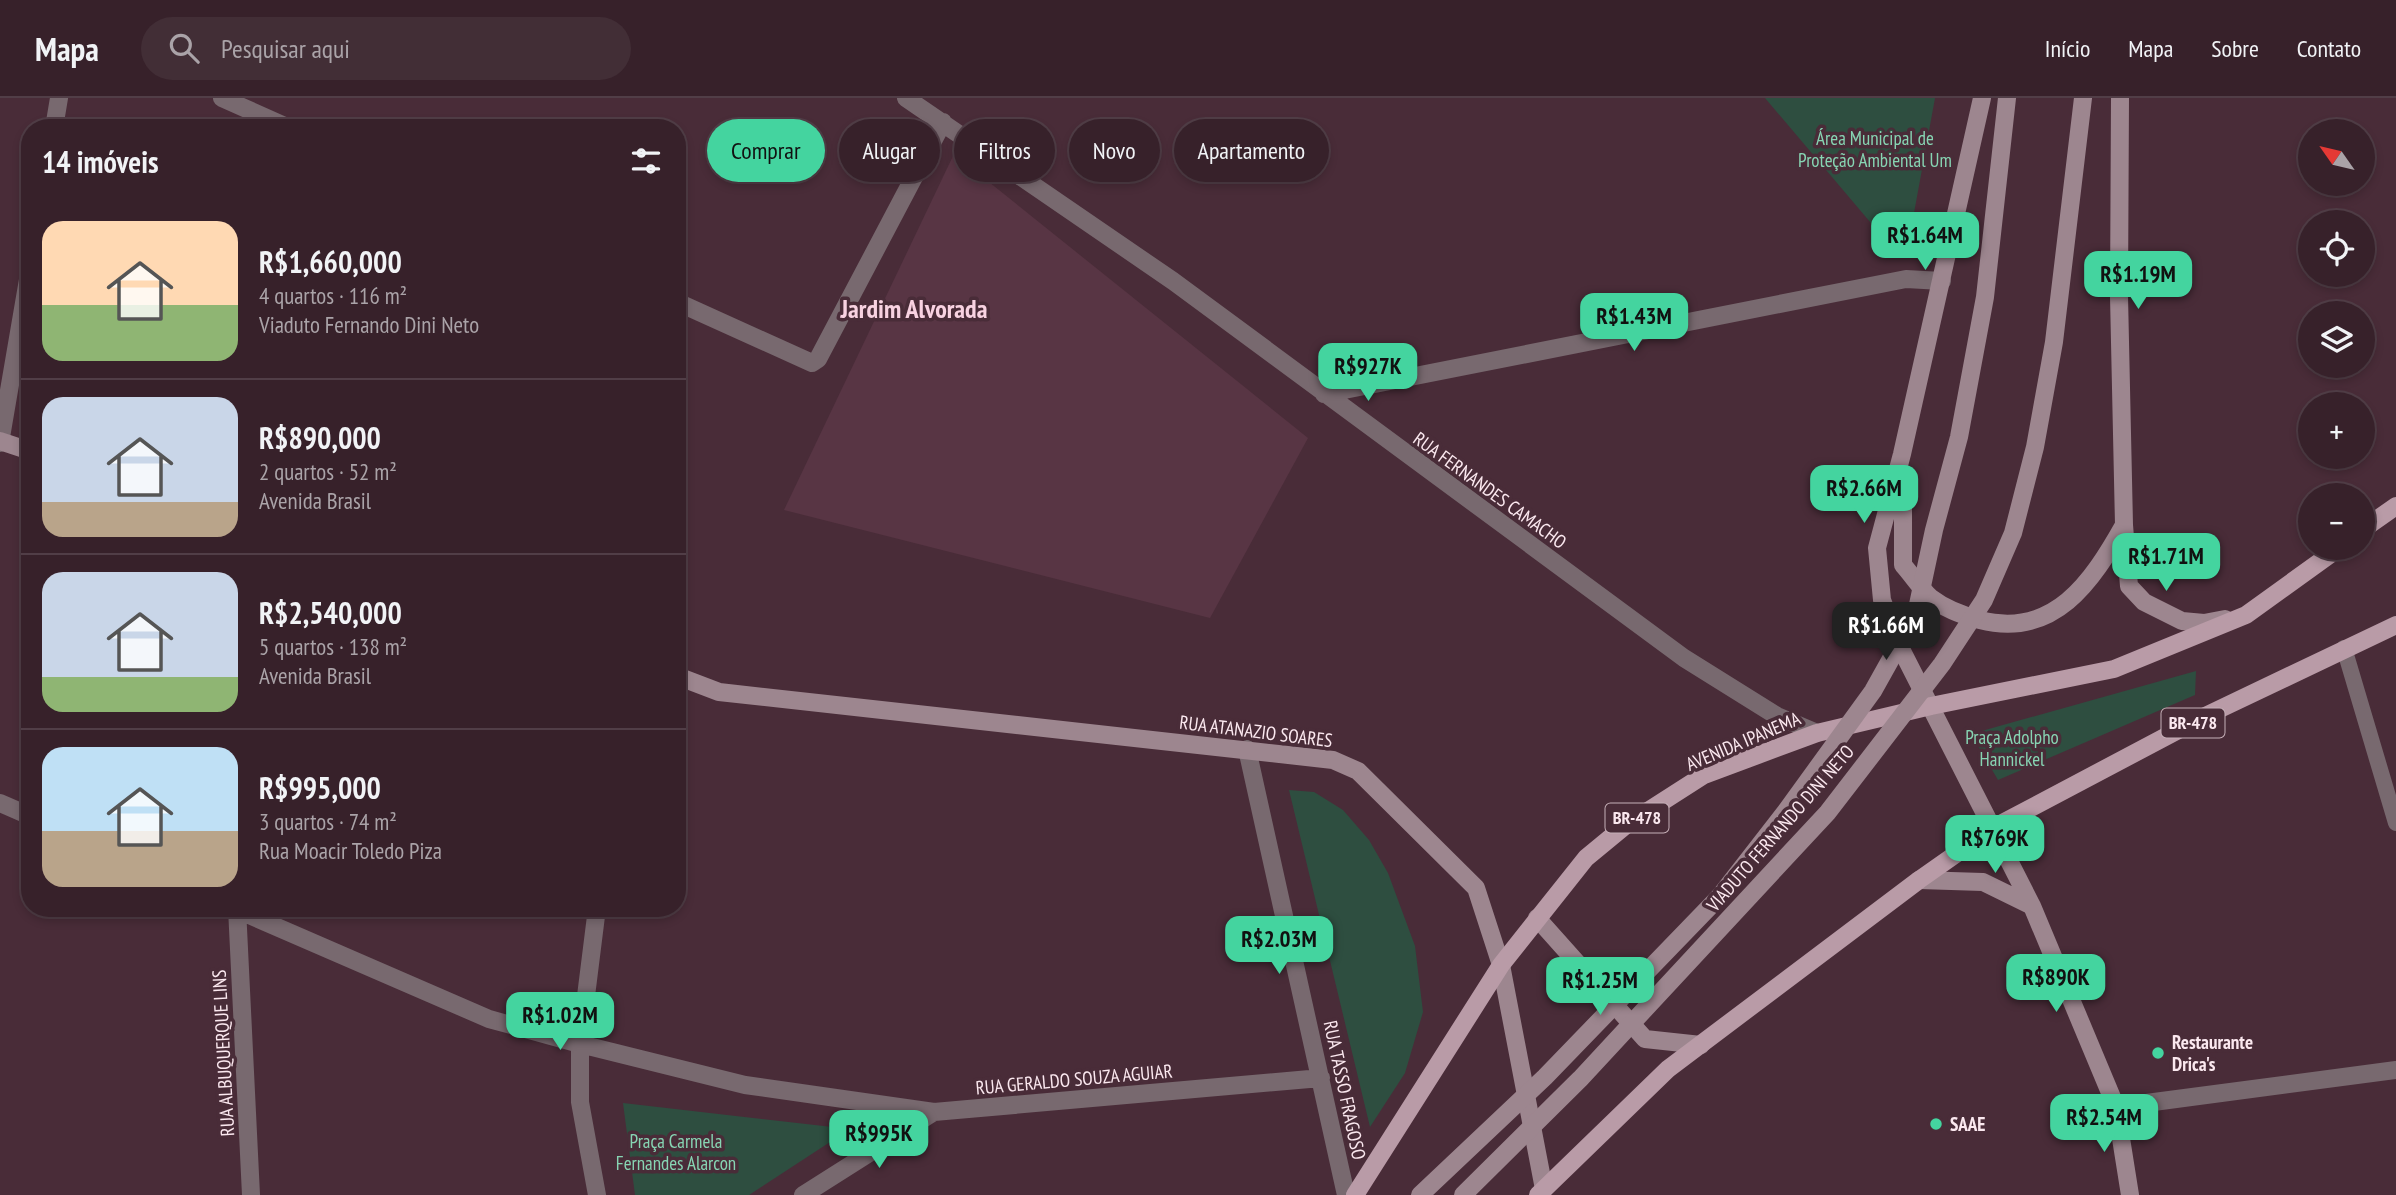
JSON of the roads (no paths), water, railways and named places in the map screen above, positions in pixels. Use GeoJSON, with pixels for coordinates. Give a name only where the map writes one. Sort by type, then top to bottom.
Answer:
{"type":"FeatureCollection","features":[{"type":"Feature","properties":{"kind":"main road"},"geometry":{"type":"LineString","coordinates":[[1982,98],[1902,454],[1877,548],[1882,600],[1898,643],[2032,906],[2116,1107],[2130,1195]]}},
{"type":"Feature","properties":{"kind":"main road","name":"VIADUTO FERNANDO DINI NETO"},"geometry":{"type":"LineString","coordinates":[[1420,1195],[1545,1077],[1720,896],[1873,691],[1916,614],[1934,530],[1959,437],[1985,297],[2007,98]]}},
{"type":"Feature","properties":{"kind":"main road","name":"VIADUTO FERNANDO DINI NETO"},"geometry":{"type":"LineString","coordinates":[[1463,1195],[1655,1001],[1828,812],[1942,664],[1984,600],[2013,533],[2035,447],[2054,342],[2083,98]]}},
{"type":"Feature","properties":{"kind":"main road"},"geometry":{"type":"LineString","coordinates":[[2120,98],[2119,296],[2124,525],[2129,586],[2144,602],[2182,621],[2204,623],[2246,615]]}},
{"type":"Feature","properties":{"kind":"main road"},"geometry":{"type":"LineString","coordinates":[[0,442],[21,448]]}},
{"type":"Feature","properties":{"kind":"main road"},"geometry":{"type":"LineString","coordinates":[[1902,454],[1903,565],[1932,598],[1968,617],[1990,623],[2019,625],[2044,617],[2070,600],[2090,578],[2104,561],[2124,525]]}},
{"type":"Feature","properties":{"kind":"main road"},"geometry":{"type":"LineString","coordinates":[[2375,521],[2396,506]]}},
{"type":"Feature","properties":{"kind":"main road","name":"BR-478"},"geometry":{"type":"LineString","coordinates":[[2246,615],[2322,560]]}},
{"type":"Feature","properties":{"kind":"main road","name":"AVENIDA IPANEMA"},"geometry":{"type":"LineString","coordinates":[[1355,1195],[1502,964],[1586,858],[1626,825],[1704,775],[1817,733],[1931,706],[2113,669],[2246,615]]}},
{"type":"Feature","properties":{"kind":"main road","name":"BR-478"},"geometry":{"type":"LineString","coordinates":[[1541,1192],[1668,1069],[1919,880],[1993,828],[2202,718],[2343,648],[2396,625]]}},
{"type":"Feature","properties":{"kind":"main road","name":"RUA ATANAZIO SOARES"},"geometry":{"type":"LineString","coordinates":[[686,679],[719,692],[1247,749],[1333,760],[1358,771],[1476,888],[1502,964],[1541,1192]]}},
{"type":"Feature","properties":{"kind":"main road"},"geometry":{"type":"LineString","coordinates":[[1919,880],[1983,882],[2032,906]]}},
{"type":"Feature","properties":{"kind":"main road"},"geometry":{"type":"LineString","coordinates":[[1537,918],[1645,1039],[1701,1045]]}},
{"type":"Feature","properties":{"kind":"street"},"geometry":{"type":"LineString","coordinates":[[56,119],[59,98]]}},
{"type":"Feature","properties":{"kind":"street"},"geometry":{"type":"LineString","coordinates":[[222,98],[269,119]]}},
{"type":"Feature","properties":{"kind":"street","name":"RUA FERNANDES CAMACHO"},"geometry":{"type":"LineString","coordinates":[[906,98],[1173,281],[1684,658],[1768,710],[1817,733]]}},
{"type":"Feature","properties":{"kind":"street"},"geometry":{"type":"LineString","coordinates":[[686,306],[812,363],[818,359],[943,122]]}},
{"type":"Feature","properties":{"kind":"street"},"geometry":{"type":"LineString","coordinates":[[1324,394],[1906,279],[1942,281]]}},
{"type":"Feature","properties":{"kind":"street"},"geometry":{"type":"LineString","coordinates":[[0,442],[21,320]]}},
{"type":"Feature","properties":{"kind":"street","name":"RUA TASSO FRAGOSO"},"geometry":{"type":"LineString","coordinates":[[1247,749],[1346,1195]]}},
{"type":"Feature","properties":{"kind":"street"},"geometry":{"type":"LineString","coordinates":[[0,803],[21,812]]}},
{"type":"Feature","properties":{"kind":"street","name":"RUA ALBUQUERQUE LINS"},"geometry":{"type":"LineString","coordinates":[[236,917],[251,1195]]}},
{"type":"Feature","properties":{"kind":"street","name":"RUA GERALDO SOUZA AGUIAR"},"geometry":{"type":"LineString","coordinates":[[255,917],[489,1018],[580,1044],[746,1085],[934,1112],[1321,1077]]}},
{"type":"Feature","properties":{"kind":"street"},"geometry":{"type":"LineString","coordinates":[[596,917],[580,1044],[580,1102],[597,1195]]}},
{"type":"Feature","properties":{"kind":"street"},"geometry":{"type":"LineString","coordinates":[[2116,1107],[2396,1070]]}},
{"type":"Feature","properties":{"kind":"street"},"geometry":{"type":"LineString","coordinates":[[803,1195],[934,1112]]}},
{"type":"Feature","properties":{"kind":"lane"},"geometry":{"type":"LineString","coordinates":[[2343,648],[2396,823]]}},
{"type":"Feature","properties":{"kind":"place","name":"Restaurante Drica's"},"geometry":{"type":"Point","coordinates":[2158,1053]}},
{"type":"Feature","properties":{"kind":"place","name":"SAAE"},"geometry":{"type":"Point","coordinates":[1936,1124]}},
{"type":"Feature","properties":{"kind":"district","name":"Jardim Alvorada"},"geometry":{"type":"Point","coordinates":[914,309]}},
{"type":"Feature","properties":{"kind":"park label","name":"Área Municipal de Proteção Ambiental Um"},"geometry":{"type":"Point","coordinates":[1875,149]}},
{"type":"Feature","properties":{"kind":"park label","name":"Praça Adolpho Hannickel"},"geometry":{"type":"Point","coordinates":[2012,748]}},
{"type":"Feature","properties":{"kind":"park label","name":"Praça Carmela Fernandes Alarcon"},"geometry":{"type":"Point","coordinates":[676,1152]}}]}
